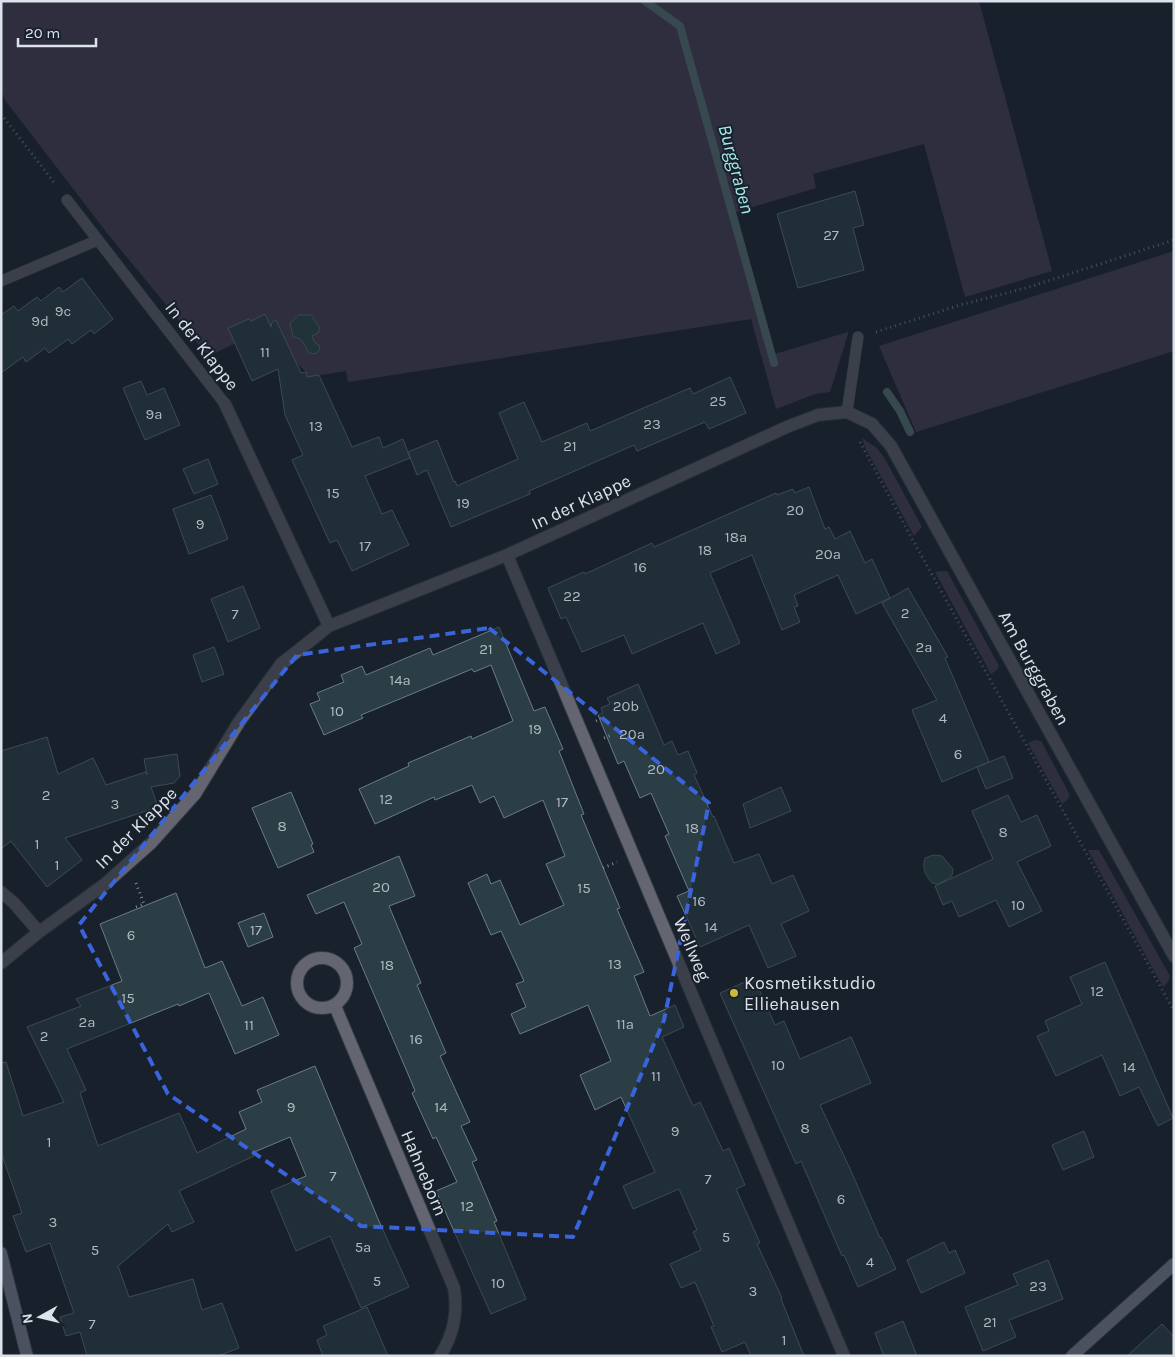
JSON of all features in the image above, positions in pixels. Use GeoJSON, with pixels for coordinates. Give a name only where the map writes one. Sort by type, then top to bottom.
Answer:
{"type":"FeatureCollection","features":[{"type":"Feature","properties":{"kind":"street","name":"In der Klappe"},"geometry":{"type":"LineString","coordinates":[[225,404],[329,626]]}},
{"type":"Feature","properties":{"kind":"street","name":"In der Klappe"},"geometry":{"type":"LineString","coordinates":[[1,963],[39,932],[105,884],[151,843],[196,794],[239,722],[281,664],[329,626],[507,555],[789,426],[818,415],[847,412]]}},
{"type":"Feature","properties":{"kind":"street","name":"Am Burggraben"},"geometry":{"type":"LineString","coordinates":[[847,412],[872,424],[891,446],[1174,956]]}},
{"type":"Feature","properties":{"kind":"street","name":"Wellweg"},"geometry":{"type":"LineString","coordinates":[[507,555],[844,1356]]}},
{"type":"Feature","properties":{"kind":"street"},"geometry":{"type":"LineString","coordinates":[[1,892],[14,903],[39,932]]}},
{"type":"Feature","properties":{"kind":"street"},"geometry":{"type":"LineString","coordinates":[[322,958],[334,961],[344,971],[347,984],[344,996],[334,1006],[322,1009],[315,1008],[309,1006],[300,996],[296,983],[300,971],[309,961],[322,958]]}},
{"type":"Feature","properties":{"kind":"street","name":"Hahneborn"},"geometry":{"type":"LineString","coordinates":[[334,1006],[454,1288],[456,1302],[453,1331],[440,1356]]}},
{"type":"Feature","properties":{"kind":"street"},"geometry":{"type":"LineString","coordinates":[[1,1253],[27,1356]]}},
{"type":"Feature","properties":{"kind":"street"},"geometry":{"type":"LineString","coordinates":[[1072,1356],[1174,1264]]}},
{"type":"Feature","properties":{"kind":"lane","name":"In der Klappe"},"geometry":{"type":"LineString","coordinates":[[67,200],[225,404]]}},
{"type":"Feature","properties":{"kind":"lane"},"geometry":{"type":"LineString","coordinates":[[1,281],[98,240]]}},
{"type":"Feature","properties":{"kind":"lane"},"geometry":{"type":"LineString","coordinates":[[847,412],[858,337]]}},
{"type":"Feature","properties":{"kind":"path"},"geometry":{"type":"LineString","coordinates":[[1,114],[67,200]]}},
{"type":"Feature","properties":{"kind":"path"},"geometry":{"type":"LineString","coordinates":[[858,337],[960,305],[1026,288],[1174,240]]}},
{"type":"Feature","properties":{"kind":"path"},"geometry":{"type":"LineString","coordinates":[[847,412],[860,441],[910,535],[1174,1011]]}},
{"type":"Feature","properties":{"kind":"path"},"geometry":{"type":"LineString","coordinates":[[128,864],[144,904],[136,907],[136,910]]}},
{"type":"Feature","properties":{"kind":"highlighted area"},"geometry":{"type":"Polygon","coordinates":[[[489,628],[709,803],[664,1020],[573,1237],[361,1226],[168,1094],[79,925],[297,655],[489,628]]]}},
{"type":"Feature","properties":{"kind":"shaded area"},"geometry":{"type":"Polygon","coordinates":[[[1,1],[979,1],[1052,271],[965,297],[924,144],[813,174],[816,188],[736,212],[775,354],[848,332],[830,392],[815,394],[776,409],[751,319],[348,382],[346,371],[307,377],[306,372],[295,361],[278,324],[208,356],[107,233],[5,100],[1,89],[1,1]]]}},
{"type":"Feature","properties":{"kind":"shaded area"},"geometry":{"type":"Polygon","coordinates":[[[1174,251],[1174,351],[916,432],[879,346],[1174,251]]]}},
{"type":"Feature","properties":{"kind":"shaded area"},"geometry":{"type":"Polygon","coordinates":[[[299,315],[311,315],[320,328],[318,333],[312,336],[315,343],[319,345],[320,349],[317,353],[312,354],[308,352],[301,340],[293,337],[290,323],[299,315]]]}},
{"type":"Feature","properties":{"kind":"shaded area"},"geometry":{"type":"Polygon","coordinates":[[[862,438],[877,448],[885,459],[922,527],[914,536],[865,447],[862,438]]]}},
{"type":"Feature","properties":{"kind":"shaded area"},"geometry":{"type":"Polygon","coordinates":[[[947,571],[999,666],[991,674],[935,572],[947,571]]]}},
{"type":"Feature","properties":{"kind":"shaded area"},"geometry":{"type":"Polygon","coordinates":[[[1035,740],[1041,741],[1070,795],[1062,804],[1028,743],[1035,740]]]}},
{"type":"Feature","properties":{"kind":"shaded area"},"geometry":{"type":"Polygon","coordinates":[[[1088,850],[1099,850],[1170,976],[1168,982],[1163,987],[1088,850]]]}},
{"type":"Feature","properties":{"kind":"shaded area"},"geometry":{"type":"Polygon","coordinates":[[[933,855],[942,856],[953,869],[952,876],[939,884],[932,883],[924,869],[925,858],[933,855]]]}},
{"type":"Feature","properties":{"kind":"building"},"geometry":{"type":"Polygon","coordinates":[[[855,191],[864,225],[853,228],[864,270],[798,288],[777,214],[855,191]]]}},
{"type":"Feature","properties":{"kind":"building"},"geometry":{"type":"Polygon","coordinates":[[[82,278],[113,319],[94,334],[91,330],[72,344],[68,339],[49,353],[45,348],[26,362],[23,357],[1,373],[1,315],[14,306],[18,311],[37,297],[41,301],[59,287],[63,292],[82,278]]]}},
{"type":"Feature","properties":{"kind":"building"},"geometry":{"type":"Polygon","coordinates":[[[265,314],[271,327],[272,322],[276,320],[301,373],[306,372],[307,377],[319,375],[352,447],[379,437],[383,448],[403,439],[410,458],[365,476],[382,514],[392,510],[409,545],[352,571],[337,540],[330,543],[292,460],[303,455],[285,415],[278,369],[252,381],[228,328],[249,319],[251,321],[265,314]]]}},
{"type":"Feature","properties":{"kind":"building"},"geometry":{"type":"Polygon","coordinates":[[[730,377],[746,413],[709,429],[705,422],[637,451],[634,445],[529,491],[530,494],[451,527],[427,470],[417,475],[408,452],[437,440],[457,486],[518,459],[499,413],[524,402],[542,442],[587,423],[590,431],[690,388],[693,394],[730,377]]]}},
{"type":"Feature","properties":{"kind":"building"},"geometry":{"type":"Polygon","coordinates":[[[141,381],[147,395],[164,388],[180,425],[145,440],[123,388],[141,381]]]}},
{"type":"Feature","properties":{"kind":"building"},"geometry":{"type":"Polygon","coordinates":[[[208,459],[218,484],[194,494],[183,469],[208,459]]]}},
{"type":"Feature","properties":{"kind":"building"},"geometry":{"type":"Polygon","coordinates":[[[809,487],[825,529],[829,527],[835,539],[850,531],[865,563],[872,559],[890,598],[856,614],[838,575],[794,595],[798,606],[794,607],[800,622],[782,630],[752,555],[710,573],[740,643],[716,654],[703,623],[632,654],[624,635],[582,652],[566,617],[561,619],[548,588],[584,572],[585,574],[652,543],[654,547],[776,493],[777,495],[793,489],[795,493],[809,487]]]}},
{"type":"Feature","properties":{"kind":"building"},"geometry":{"type":"Polygon","coordinates":[[[211,495],[228,539],[189,554],[173,509],[211,495]]]}},
{"type":"Feature","properties":{"kind":"building"},"geometry":{"type":"Polygon","coordinates":[[[243,586],[260,628],[228,642],[211,599],[243,586]]]}},
{"type":"Feature","properties":{"kind":"building"},"geometry":{"type":"Polygon","coordinates":[[[908,588],[948,657],[945,658],[989,762],[942,782],[912,710],[937,700],[882,603],[908,588]]]}},
{"type":"Feature","properties":{"kind":"building"},"geometry":{"type":"Polygon","coordinates":[[[499,627],[534,711],[545,707],[563,749],[559,751],[584,814],[581,815],[620,908],[617,909],[644,972],[634,976],[650,1016],[675,1005],[684,1027],[662,1037],[693,1106],[700,1102],[723,1151],[729,1148],[745,1185],[736,1189],[760,1243],[757,1244],[782,1298],[804,1356],[751,1356],[745,1342],[722,1352],[711,1327],[714,1326],[695,1282],[681,1288],[670,1264],[701,1250],[693,1232],[697,1230],[679,1189],[633,1209],[623,1186],[655,1172],[621,1097],[595,1110],[580,1075],[611,1061],[588,1005],[520,1034],[511,1014],[526,1007],[516,984],[524,981],[501,931],[491,935],[468,883],[487,874],[491,884],[500,880],[520,925],[564,905],[546,864],[565,856],[543,800],[504,818],[494,796],[480,803],[472,785],[435,800],[434,797],[375,824],[359,789],[409,766],[408,763],[471,736],[472,739],[513,721],[491,665],[474,672],[472,669],[361,715],[363,718],[324,735],[310,704],[320,700],[317,693],[344,682],[341,675],[362,666],[366,675],[430,648],[433,655],[499,627]]]}},
{"type":"Feature","properties":{"kind":"building"},"geometry":{"type":"Polygon","coordinates":[[[214,647],[224,674],[202,682],[193,655],[214,647]]]}},
{"type":"Feature","properties":{"kind":"building"},"geometry":{"type":"Polygon","coordinates":[[[638,684],[664,745],[672,741],[678,755],[688,751],[697,773],[694,775],[734,863],[759,854],[772,884],[793,875],[809,911],[781,924],[796,956],[768,968],[749,925],[700,947],[677,896],[689,891],[665,836],[669,834],[651,793],[640,798],[624,761],[618,764],[598,715],[603,713],[601,708],[610,704],[607,698],[638,684]]]}},
{"type":"Feature","properties":{"kind":"building"},"geometry":{"type":"Polygon","coordinates":[[[47,737],[58,774],[93,758],[106,785],[146,772],[147,775],[144,759],[177,754],[180,776],[174,783],[151,787],[158,807],[65,838],[82,860],[47,887],[11,841],[1,849],[1,751],[47,737]]]}},
{"type":"Feature","properties":{"kind":"building"},"geometry":{"type":"Polygon","coordinates":[[[1004,756],[1013,778],[986,789],[977,767],[1004,756]]]}},
{"type":"Feature","properties":{"kind":"building"},"geometry":{"type":"Polygon","coordinates":[[[781,787],[791,811],[750,828],[743,804],[781,787]]]}},
{"type":"Feature","properties":{"kind":"building"},"geometry":{"type":"Polygon","coordinates":[[[291,792],[313,844],[311,845],[314,852],[278,868],[252,808],[291,792]]]}},
{"type":"Feature","properties":{"kind":"building"},"geometry":{"type":"Polygon","coordinates":[[[1008,795],[1021,822],[1037,815],[1051,846],[1017,862],[1042,911],[1009,927],[996,900],[959,917],[952,901],[943,905],[935,886],[993,859],[972,811],[1008,795]]]}},
{"type":"Feature","properties":{"kind":"building"},"geometry":{"type":"Polygon","coordinates":[[[399,856],[415,896],[389,906],[421,983],[417,985],[446,1053],[440,1056],[470,1122],[461,1126],[477,1160],[472,1162],[497,1221],[494,1222],[526,1299],[491,1314],[436,1191],[457,1182],[436,1137],[433,1139],[412,1093],[415,1091],[411,1081],[354,948],[362,944],[344,902],[316,914],[307,895],[399,856]]]}},
{"type":"Feature","properties":{"kind":"building"},"geometry":{"type":"Polygon","coordinates":[[[176,893],[205,968],[222,961],[242,1006],[263,997],[279,1035],[235,1054],[209,993],[67,1049],[86,1090],[80,1093],[98,1146],[179,1113],[197,1153],[246,1129],[239,1112],[262,1102],[257,1090],[315,1066],[378,1219],[409,1287],[361,1308],[330,1236],[296,1251],[271,1191],[306,1176],[290,1137],[252,1153],[254,1156],[179,1191],[194,1222],[172,1232],[168,1224],[118,1266],[129,1297],[193,1279],[202,1310],[222,1303],[239,1348],[218,1356],[87,1356],[80,1332],[66,1336],[60,1317],[74,1313],[50,1243],[26,1252],[13,1216],[22,1213],[1,1152],[1,1063],[6,1062],[23,1116],[64,1102],[27,1027],[81,1006],[76,999],[122,981],[100,924],[176,893]]]}},
{"type":"Feature","properties":{"kind":"building"},"geometry":{"type":"Polygon","coordinates":[[[264,913],[273,937],[248,947],[238,923],[264,913]]]}},
{"type":"Feature","properties":{"kind":"building"},"geometry":{"type":"Polygon","coordinates":[[[1105,962],[1173,1118],[1158,1126],[1139,1087],[1120,1096],[1102,1055],[1056,1076],[1037,1036],[1049,1031],[1045,1021],[1082,1004],[1070,977],[1105,962]]]}},
{"type":"Feature","properties":{"kind":"building"},"geometry":{"type":"Polygon","coordinates":[[[754,978],[775,1025],[784,1021],[800,1059],[851,1037],[871,1083],[820,1105],[896,1269],[858,1287],[844,1255],[842,1256],[801,1161],[796,1164],[720,993],[754,978]]]}},
{"type":"Feature","properties":{"kind":"building"},"geometry":{"type":"Polygon","coordinates":[[[1084,1131],[1094,1157],[1063,1170],[1052,1145],[1084,1131]]]}},
{"type":"Feature","properties":{"kind":"building"},"geometry":{"type":"Polygon","coordinates":[[[944,1242],[949,1253],[955,1250],[965,1273],[921,1293],[907,1260],[944,1242]]]}},
{"type":"Feature","properties":{"kind":"building"},"geometry":{"type":"Polygon","coordinates":[[[1048,1260],[1063,1299],[1009,1320],[1016,1337],[983,1351],[965,1307],[1018,1285],[1013,1274],[1048,1260]]]}},
{"type":"Feature","properties":{"kind":"building"},"geometry":{"type":"Polygon","coordinates":[[[367,1307],[388,1356],[323,1356],[317,1340],[327,1335],[323,1326],[367,1307]]]}},
{"type":"Feature","properties":{"kind":"building"},"geometry":{"type":"Polygon","coordinates":[[[903,1321],[917,1356],[884,1356],[875,1333],[903,1321]]]}},
{"type":"Feature","properties":{"kind":"building"},"geometry":{"type":"Polygon","coordinates":[[[1162,1324],[1174,1337],[1174,1356],[1127,1356],[1162,1324]]]}},
{"type":"Feature","properties":{"kind":"waterway","name":"Burggraben"},"geometry":{"type":"LineString","coordinates":[[645,1],[680,26],[774,363]]}},
{"type":"Feature","properties":{"kind":"waterway","name":"Burggraben"},"geometry":{"type":"LineString","coordinates":[[887,392],[900,411],[910,432]]}},
{"type":"Feature","properties":{"kind":"place","name":"Kosmetikstudio Elliehausen"},"geometry":{"type":"Point","coordinates":[734,993]}}]}
